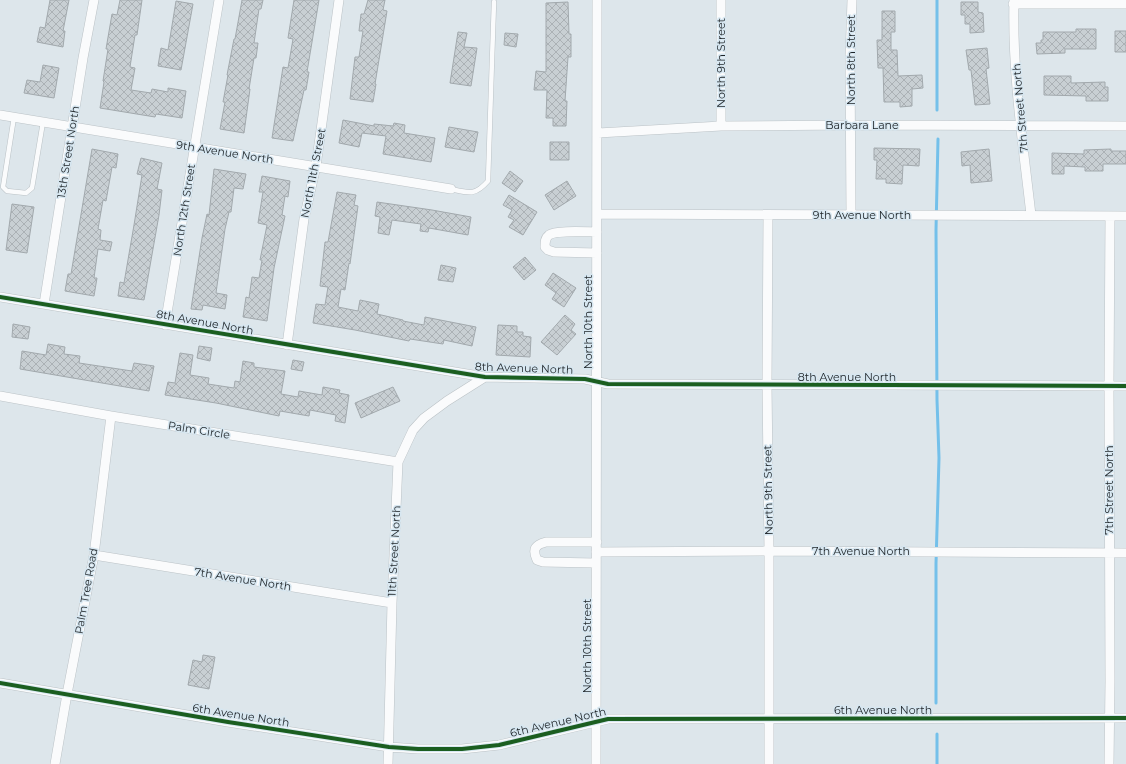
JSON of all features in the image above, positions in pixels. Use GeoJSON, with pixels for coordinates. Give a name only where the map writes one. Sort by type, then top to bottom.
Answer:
{"type":"FeatureCollection","features":[{"type":"Feature","properties":{"kind":"street","name":"13th Street North"},"geometry":{"type":"LineString","coordinates":[[44,304],[83,58],[94,0]]}},
{"type":"Feature","properties":{"kind":"street","name":"North 12th Street"},"geometry":{"type":"LineString","coordinates":[[165,325],[219,0]]}},
{"type":"Feature","properties":{"kind":"street","name":"North 11th Street"},"geometry":{"type":"LineString","coordinates":[[287,345],[304,219],[316,166],[339,0]]}},
{"type":"Feature","properties":{"kind":"street","name":"North 10th Street"},"geometry":{"type":"LineString","coordinates":[[596,764],[595,563],[597,542],[597,0]]}},
{"type":"Feature","properties":{"kind":"street","name":"North 9th Street"},"geometry":{"type":"LineString","coordinates":[[721,0],[721,126]]}},
{"type":"Feature","properties":{"kind":"street","name":"North 8th Street"},"geometry":{"type":"LineString","coordinates":[[851,215],[850,58],[852,0]]}},
{"type":"Feature","properties":{"kind":"street"},"geometry":{"type":"LineString","coordinates":[[1014,2],[1126,4]]}},
{"type":"Feature","properties":{"kind":"street","name":"7th Street North"},"geometry":{"type":"LineString","coordinates":[[1014,2],[1014,47],[1031,216]]}},
{"type":"Feature","properties":{"kind":"street","name":"9th Avenue North"},"geometry":{"type":"LineString","coordinates":[[0,115],[451,189]]}},
{"type":"Feature","properties":{"kind":"street","name":"Barbara Lane"},"geometry":{"type":"LineString","coordinates":[[598,133],[721,126],[1126,126]]}},
{"type":"Feature","properties":{"kind":"street","name":"9th Avenue North"},"geometry":{"type":"LineString","coordinates":[[597,214],[1126,216]]}},
{"type":"Feature","properties":{"kind":"street","name":"North 9th Street"},"geometry":{"type":"LineString","coordinates":[[768,215],[767,385],[769,764]]}},
{"type":"Feature","properties":{"kind":"street","name":"7th Street North"},"geometry":{"type":"LineString","coordinates":[[1109,764],[1110,216]]}},
{"type":"Feature","properties":{"kind":"street"},"geometry":{"type":"LineString","coordinates":[[597,232],[556,233],[548,236],[545,240],[545,246],[548,250],[554,252],[597,252]]}},
{"type":"Feature","properties":{"kind":"street","name":"8th Avenue North"},"geometry":{"type":"LineString","coordinates":[[0,297],[485,377],[585,379],[608,384],[1126,386]]}},
{"type":"Feature","properties":{"kind":"street","name":"11th Street North"},"geometry":{"type":"LineString","coordinates":[[388,764],[392,603],[398,462],[413,430],[424,418],[446,401],[485,377]]}},
{"type":"Feature","properties":{"kind":"street","name":"Palm Circle"},"geometry":{"type":"LineString","coordinates":[[0,396],[111,416],[398,462]]}},
{"type":"Feature","properties":{"kind":"street","name":"Palm Tree Road"},"geometry":{"type":"LineString","coordinates":[[55,764],[94,555],[111,416]]}},
{"type":"Feature","properties":{"kind":"street"},"geometry":{"type":"LineString","coordinates":[[595,563],[544,562],[537,560],[535,548],[538,544],[546,542],[597,542]]}},
{"type":"Feature","properties":{"kind":"street","name":"7th Avenue North"},"geometry":{"type":"LineString","coordinates":[[596,552],[769,551],[1126,554]]}},
{"type":"Feature","properties":{"kind":"street","name":"7th Avenue North"},"geometry":{"type":"LineString","coordinates":[[94,555],[392,603]]}},
{"type":"Feature","properties":{"kind":"street","name":"6th Avenue North"},"geometry":{"type":"LineString","coordinates":[[0,683],[228,722],[389,747],[418,749],[481,748],[608,719],[1126,718]]}},
{"type":"Feature","properties":{"kind":"lane"},"geometry":{"type":"LineString","coordinates":[[451,189],[468,193],[480,190],[488,181],[494,2]]}},
{"type":"Feature","properties":{"kind":"lane"},"geometry":{"type":"LineString","coordinates":[[14,117],[3,187],[6,191],[26,193],[32,188],[42,122]]}},
{"type":"Feature","properties":{"kind":"building"},"geometry":{"type":"Polygon","coordinates":[[[50,0],[69,0],[63,31],[65,31],[63,47],[37,42],[40,27],[45,28],[50,0]]]}},
{"type":"Feature","properties":{"kind":"building"},"geometry":{"type":"Polygon","coordinates":[[[120,0],[142,0],[137,35],[135,35],[130,67],[135,68],[131,90],[151,93],[152,89],[168,92],[168,88],[186,91],[182,118],[156,114],[155,117],[100,108],[108,49],[106,49],[112,14],[117,15],[120,0]]]}},
{"type":"Feature","properties":{"kind":"building"},"geometry":{"type":"Polygon","coordinates":[[[242,0],[263,0],[261,9],[259,9],[254,43],[258,43],[249,89],[244,133],[220,129],[225,102],[223,102],[227,75],[242,0]]]}},
{"type":"Feature","properties":{"kind":"building"},"geometry":{"type":"Polygon","coordinates":[[[294,0],[319,0],[307,72],[309,72],[306,90],[304,90],[293,141],[272,138],[283,67],[288,68],[293,39],[288,38],[294,0]]]}},
{"type":"Feature","properties":{"kind":"building"},"geometry":{"type":"Polygon","coordinates":[[[368,0],[385,0],[383,10],[387,11],[373,102],[350,99],[355,57],[359,57],[363,31],[359,31],[361,14],[364,14],[368,0]]]}},
{"type":"Feature","properties":{"kind":"building"},"geometry":{"type":"Polygon","coordinates":[[[176,1],[193,4],[181,70],[158,66],[161,48],[168,50],[176,1]]]}},
{"type":"Feature","properties":{"kind":"building"},"geometry":{"type":"Polygon","coordinates":[[[568,2],[569,34],[571,34],[571,57],[568,57],[565,101],[567,101],[566,126],[553,126],[553,118],[546,118],[547,90],[534,90],[536,71],[546,72],[546,3],[568,2]]]}},
{"type":"Feature","properties":{"kind":"building"},"geometry":{"type":"Polygon","coordinates":[[[961,2],[978,2],[978,12],[983,13],[984,32],[970,33],[970,24],[965,24],[965,15],[961,15],[961,2]]]}},
{"type":"Feature","properties":{"kind":"building"},"geometry":{"type":"Polygon","coordinates":[[[882,11],[895,11],[895,32],[891,32],[891,50],[897,50],[898,76],[922,75],[923,88],[912,89],[912,106],[900,107],[900,102],[884,102],[883,68],[878,68],[877,40],[882,40],[882,11]]]}},
{"type":"Feature","properties":{"kind":"building"},"geometry":{"type":"Polygon","coordinates":[[[1076,29],[1096,29],[1096,49],[1065,49],[1065,53],[1037,54],[1036,43],[1041,43],[1041,40],[1043,40],[1043,32],[1076,32],[1076,29]]]}},
{"type":"Feature","properties":{"kind":"building"},"geometry":{"type":"Polygon","coordinates":[[[1115,31],[1126,31],[1126,52],[1115,52],[1115,31]]]}},
{"type":"Feature","properties":{"kind":"building"},"geometry":{"type":"Polygon","coordinates":[[[458,32],[467,33],[464,47],[477,48],[471,86],[450,83],[458,32]]]}},
{"type":"Feature","properties":{"kind":"building"},"geometry":{"type":"Polygon","coordinates":[[[505,33],[518,34],[516,47],[504,45],[505,33]]]}},
{"type":"Feature","properties":{"kind":"building"},"geometry":{"type":"Polygon","coordinates":[[[987,48],[989,68],[986,69],[990,104],[975,105],[971,70],[969,70],[966,50],[987,48]]]}},
{"type":"Feature","properties":{"kind":"building"},"geometry":{"type":"Polygon","coordinates":[[[43,65],[59,68],[54,98],[24,93],[27,80],[40,82],[43,65]]]}},
{"type":"Feature","properties":{"kind":"building"},"geometry":{"type":"Polygon","coordinates":[[[1044,76],[1071,76],[1071,83],[1105,82],[1105,87],[1108,87],[1108,101],[1086,101],[1086,96],[1044,95],[1044,76]]]}},
{"type":"Feature","properties":{"kind":"building"},"geometry":{"type":"Polygon","coordinates":[[[343,120],[374,126],[374,124],[393,126],[394,123],[405,125],[404,133],[435,138],[431,162],[383,154],[386,136],[362,133],[359,147],[339,143],[343,120]]]}},
{"type":"Feature","properties":{"kind":"building"},"geometry":{"type":"Polygon","coordinates":[[[449,127],[478,132],[474,152],[445,147],[449,127]]]}},
{"type":"Feature","properties":{"kind":"building"},"geometry":{"type":"Polygon","coordinates":[[[550,142],[569,142],[569,160],[550,160],[550,142]]]}},
{"type":"Feature","properties":{"kind":"building"},"geometry":{"type":"Polygon","coordinates":[[[874,148],[920,149],[919,166],[903,165],[902,184],[886,183],[886,179],[876,179],[877,160],[874,160],[874,148]]]}},
{"type":"Feature","properties":{"kind":"building"},"geometry":{"type":"Polygon","coordinates":[[[92,149],[118,154],[116,168],[112,167],[106,201],[103,200],[98,229],[101,230],[100,240],[112,242],[110,251],[98,249],[94,278],[97,278],[94,296],[65,291],[68,274],[71,274],[92,149]]]}},
{"type":"Feature","properties":{"kind":"building"},"geometry":{"type":"Polygon","coordinates":[[[989,149],[992,181],[971,183],[970,165],[962,166],[961,152],[989,149]]]}},
{"type":"Feature","properties":{"kind":"building"},"geometry":{"type":"Polygon","coordinates":[[[1111,149],[1111,151],[1126,151],[1126,164],[1103,164],[1103,171],[1085,171],[1085,167],[1064,166],[1064,174],[1052,174],[1052,153],[1084,154],[1084,150],[1111,149]]]}},
{"type":"Feature","properties":{"kind":"building"},"geometry":{"type":"Polygon","coordinates":[[[141,158],[162,163],[157,189],[162,190],[159,215],[144,300],[118,296],[120,282],[124,283],[134,225],[142,175],[137,174],[141,158]]]}},
{"type":"Feature","properties":{"kind":"building"},"geometry":{"type":"Polygon","coordinates":[[[214,169],[246,174],[243,189],[234,188],[231,212],[229,212],[225,229],[216,293],[227,295],[225,309],[203,305],[202,310],[191,309],[202,238],[207,214],[209,215],[214,169]]]}},
{"type":"Feature","properties":{"kind":"building"},"geometry":{"type":"Polygon","coordinates":[[[510,171],[523,181],[515,192],[502,183],[510,171]]]}},
{"type":"Feature","properties":{"kind":"building"},"geometry":{"type":"Polygon","coordinates":[[[262,176],[290,181],[288,197],[285,196],[282,215],[285,216],[274,268],[267,321],[243,317],[246,297],[249,298],[252,277],[259,278],[262,260],[260,260],[267,225],[258,223],[263,192],[259,192],[262,176]]]}},
{"type":"Feature","properties":{"kind":"building"},"geometry":{"type":"Polygon","coordinates":[[[567,181],[576,196],[554,210],[545,195],[567,181]]]}},
{"type":"Feature","properties":{"kind":"building"},"geometry":{"type":"Polygon","coordinates":[[[337,192],[356,195],[354,205],[358,206],[345,290],[341,289],[338,307],[358,311],[360,300],[379,304],[377,314],[403,321],[424,325],[425,317],[476,327],[472,346],[444,340],[443,344],[410,339],[409,341],[313,323],[316,304],[325,305],[328,287],[320,286],[325,242],[328,242],[337,192]]]}},
{"type":"Feature","properties":{"kind":"building"},"geometry":{"type":"Polygon","coordinates":[[[509,195],[537,212],[523,235],[509,227],[514,220],[508,217],[512,210],[503,205],[509,195]]]}},
{"type":"Feature","properties":{"kind":"building"},"geometry":{"type":"Polygon","coordinates":[[[377,202],[471,217],[468,235],[429,228],[428,232],[420,231],[421,224],[392,220],[389,235],[378,233],[380,217],[375,216],[377,202]]]}},
{"type":"Feature","properties":{"kind":"building"},"geometry":{"type":"Polygon","coordinates":[[[12,204],[34,207],[27,253],[6,250],[12,204]]]}},
{"type":"Feature","properties":{"kind":"building"},"geometry":{"type":"Polygon","coordinates":[[[525,257],[536,270],[524,280],[513,267],[525,257]]]}},
{"type":"Feature","properties":{"kind":"building"},"geometry":{"type":"Polygon","coordinates":[[[441,265],[456,268],[453,282],[438,280],[441,265]]]}},
{"type":"Feature","properties":{"kind":"building"},"geometry":{"type":"Polygon","coordinates":[[[553,273],[576,288],[564,307],[552,299],[556,293],[545,285],[553,273]]]}},
{"type":"Feature","properties":{"kind":"building"},"geometry":{"type":"Polygon","coordinates":[[[565,315],[575,324],[571,330],[576,334],[557,355],[541,342],[565,315]]]}},
{"type":"Feature","properties":{"kind":"building"},"geometry":{"type":"Polygon","coordinates":[[[13,324],[30,327],[28,339],[12,337],[13,324]]]}},
{"type":"Feature","properties":{"kind":"building"},"geometry":{"type":"Polygon","coordinates":[[[498,325],[517,326],[517,332],[523,332],[523,336],[531,337],[530,357],[496,355],[498,325]]]}},
{"type":"Feature","properties":{"kind":"building"},"geometry":{"type":"Polygon","coordinates":[[[48,344],[65,347],[64,354],[80,356],[79,363],[132,371],[134,363],[154,366],[149,391],[20,369],[22,351],[46,355],[48,344]]]}},
{"type":"Feature","properties":{"kind":"building"},"geometry":{"type":"Polygon","coordinates":[[[199,346],[212,348],[210,361],[197,358],[199,346]]]}},
{"type":"Feature","properties":{"kind":"building"},"geometry":{"type":"Polygon","coordinates":[[[180,353],[193,355],[190,375],[209,378],[208,384],[234,388],[235,381],[240,382],[243,361],[254,363],[254,367],[285,371],[281,394],[298,397],[299,391],[322,395],[323,387],[340,390],[339,393],[349,395],[345,423],[335,421],[336,415],[310,410],[309,416],[280,411],[279,416],[216,403],[165,395],[168,382],[175,383],[180,353]]]}},
{"type":"Feature","properties":{"kind":"building"},"geometry":{"type":"Polygon","coordinates":[[[293,360],[304,362],[302,371],[291,369],[293,360]]]}},
{"type":"Feature","properties":{"kind":"building"},"geometry":{"type":"Polygon","coordinates":[[[393,387],[400,401],[361,418],[355,403],[393,387]]]}},
{"type":"Feature","properties":{"kind":"building"},"geometry":{"type":"Polygon","coordinates":[[[203,655],[215,657],[209,689],[188,685],[193,660],[202,662],[203,655]]]}},
{"type":"Feature","properties":{"kind":"waterway"},"geometry":{"type":"LineString","coordinates":[[937,0],[937,110]]}},
{"type":"Feature","properties":{"kind":"waterway"},"geometry":{"type":"LineString","coordinates":[[936,703],[936,564],[939,458],[937,400],[936,230],[938,139]]}},
{"type":"Feature","properties":{"kind":"waterway"},"geometry":{"type":"LineString","coordinates":[[937,734],[937,764]]}},
{"type":"Feature","properties":{"kind":"cycle path"},"geometry":{"type":"LineString","coordinates":[[0,297],[485,377],[585,379],[608,384],[1126,386]]}},
{"type":"Feature","properties":{"kind":"cycle path"},"geometry":{"type":"LineString","coordinates":[[0,683],[228,722],[389,747],[418,749],[462,749],[499,745],[608,719],[1126,718]]}}]}
